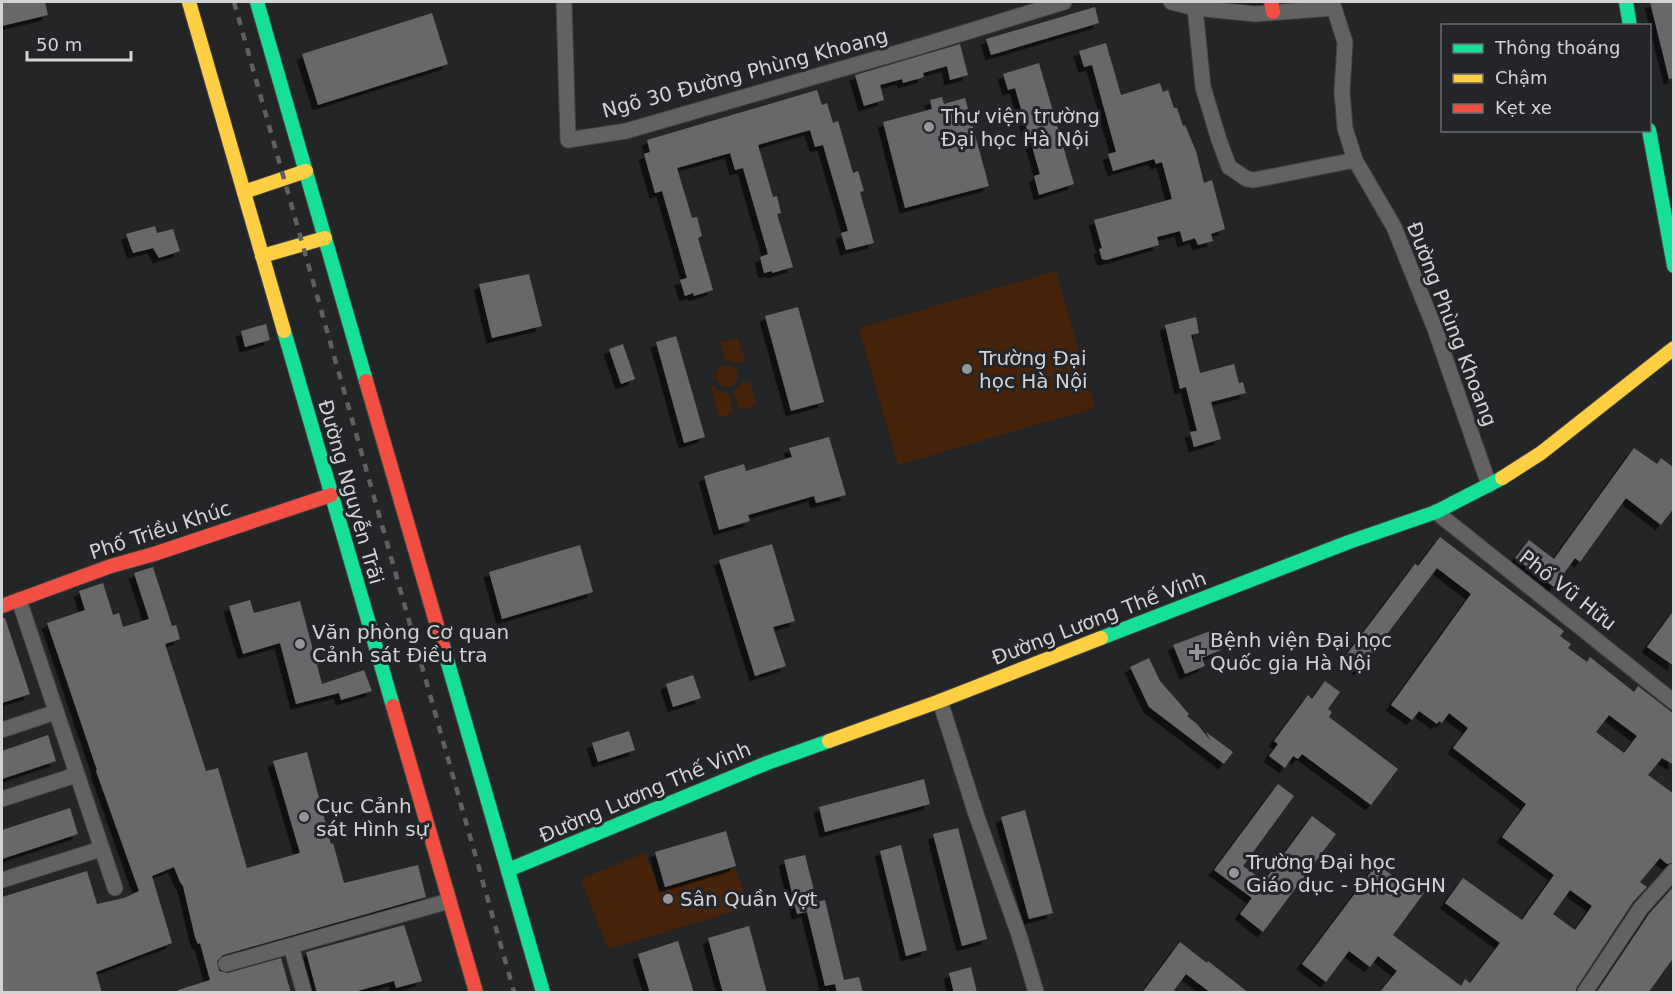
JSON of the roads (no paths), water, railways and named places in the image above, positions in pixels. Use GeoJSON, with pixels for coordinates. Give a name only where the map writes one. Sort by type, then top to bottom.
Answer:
{"type":"FeatureCollection","features":[{"type":"Feature","properties":{"kind":"main road","name":"Đường Nguyễn Trãi"},"geometry":{"type":"LineString","coordinates":[[189,2],[476,993]]}},
{"type":"Feature","properties":{"kind":"main road"},"geometry":{"type":"LineString","coordinates":[[256,2],[543,993]]}},
{"type":"Feature","properties":{"kind":"main road"},"geometry":{"type":"LineString","coordinates":[[1626,2],[1630,24]]}},
{"type":"Feature","properties":{"kind":"main road"},"geometry":{"type":"LineString","coordinates":[[1649,132],[1674,266]]}},
{"type":"Feature","properties":{"kind":"main road"},"geometry":{"type":"LineString","coordinates":[[244,192],[306,171]]}},
{"type":"Feature","properties":{"kind":"main road"},"geometry":{"type":"LineString","coordinates":[[262,256],[325,238]]}},
{"type":"Feature","properties":{"kind":"main road","name":"Đường Lương Thế Vinh"},"geometry":{"type":"LineString","coordinates":[[508,870],[766,763],[940,701],[1253,579],[1436,512],[1512,473],[1541,453],[1674,348]]}},
{"type":"Feature","properties":{"kind":"main road","name":"Phố Triều Khúc"},"geometry":{"type":"LineString","coordinates":[[2,606],[111,566],[331,495]]}},
{"type":"Feature","properties":{"kind":"street","name":"Ngõ 30 Đường Phùng Khoang"},"geometry":{"type":"LineString","coordinates":[[564,2],[568,140],[626,131],[921,46],[1064,2]]}},
{"type":"Feature","properties":{"kind":"street"},"geometry":{"type":"LineString","coordinates":[[1171,2],[1195,8],[1256,14],[1272,7]]}},
{"type":"Feature","properties":{"kind":"street","name":"Đường Phùng Khoang"},"geometry":{"type":"LineString","coordinates":[[1272,7],[1332,5],[1346,42],[1342,92],[1345,128],[1354,160],[1394,227],[1434,329],[1489,485]]}},
{"type":"Feature","properties":{"kind":"street"},"geometry":{"type":"LineString","coordinates":[[1195,8],[1203,87],[1229,167],[1247,179],[1254,180],[1354,160]]}},
{"type":"Feature","properties":{"kind":"street","name":"Phố Vũ Hữu"},"geometry":{"type":"LineString","coordinates":[[1436,512],[1674,702]]}},
{"type":"Feature","properties":{"kind":"street"},"geometry":{"type":"LineString","coordinates":[[19,600],[100,849],[115,888]]}},
{"type":"Feature","properties":{"kind":"street"},"geometry":{"type":"LineString","coordinates":[[940,701],[976,814],[1019,935],[1036,993]]}},
{"type":"Feature","properties":{"kind":"street"},"geometry":{"type":"LineString","coordinates":[[2,730],[56,712]]}},
{"type":"Feature","properties":{"kind":"street"},"geometry":{"type":"LineString","coordinates":[[2,799],[76,775]]}},
{"type":"Feature","properties":{"kind":"street"},"geometry":{"type":"LineString","coordinates":[[2,880],[100,849]]}},
{"type":"Feature","properties":{"kind":"street"},"geometry":{"type":"LineString","coordinates":[[1585,993],[1641,908],[1674,871]]}},
{"type":"Feature","properties":{"kind":"street"},"geometry":{"type":"LineString","coordinates":[[226,964],[449,902]]}},
{"type":"Feature","properties":{"kind":"street"},"geometry":{"type":"LineString","coordinates":[[291,946],[304,993]]}},
{"type":"Feature","properties":{"kind":"railway"},"geometry":{"type":"LineString","coordinates":[[234,2],[514,992]]}},
{"type":"Feature","properties":{"kind":"place","name":"Thư viện trường Đại học Hà Nội"},"geometry":{"type":"Point","coordinates":[929,127]}},
{"type":"Feature","properties":{"kind":"place","name":"Trường Đại học Hà Nội"},"geometry":{"type":"Point","coordinates":[967,369]}},
{"type":"Feature","properties":{"kind":"place","name":"Văn phòng Cơ quan Cảnh sát Điều tra"},"geometry":{"type":"Point","coordinates":[300,644]}},
{"type":"Feature","properties":{"kind":"place","name":"Bệnh viện Đại học Quốc gia Hà Nội"},"geometry":{"type":"Point","coordinates":[1197,652]}},
{"type":"Feature","properties":{"kind":"place","name":"Cục Cảnh sát Hình sự"},"geometry":{"type":"Point","coordinates":[304,817]}},
{"type":"Feature","properties":{"kind":"place","name":"Trường Đại học Giáo dục - ĐHQGHN"},"geometry":{"type":"Point","coordinates":[1234,873]}},
{"type":"Feature","properties":{"kind":"place","name":"Sân Quần Vợt"},"geometry":{"type":"Point","coordinates":[668,899]}}]}
